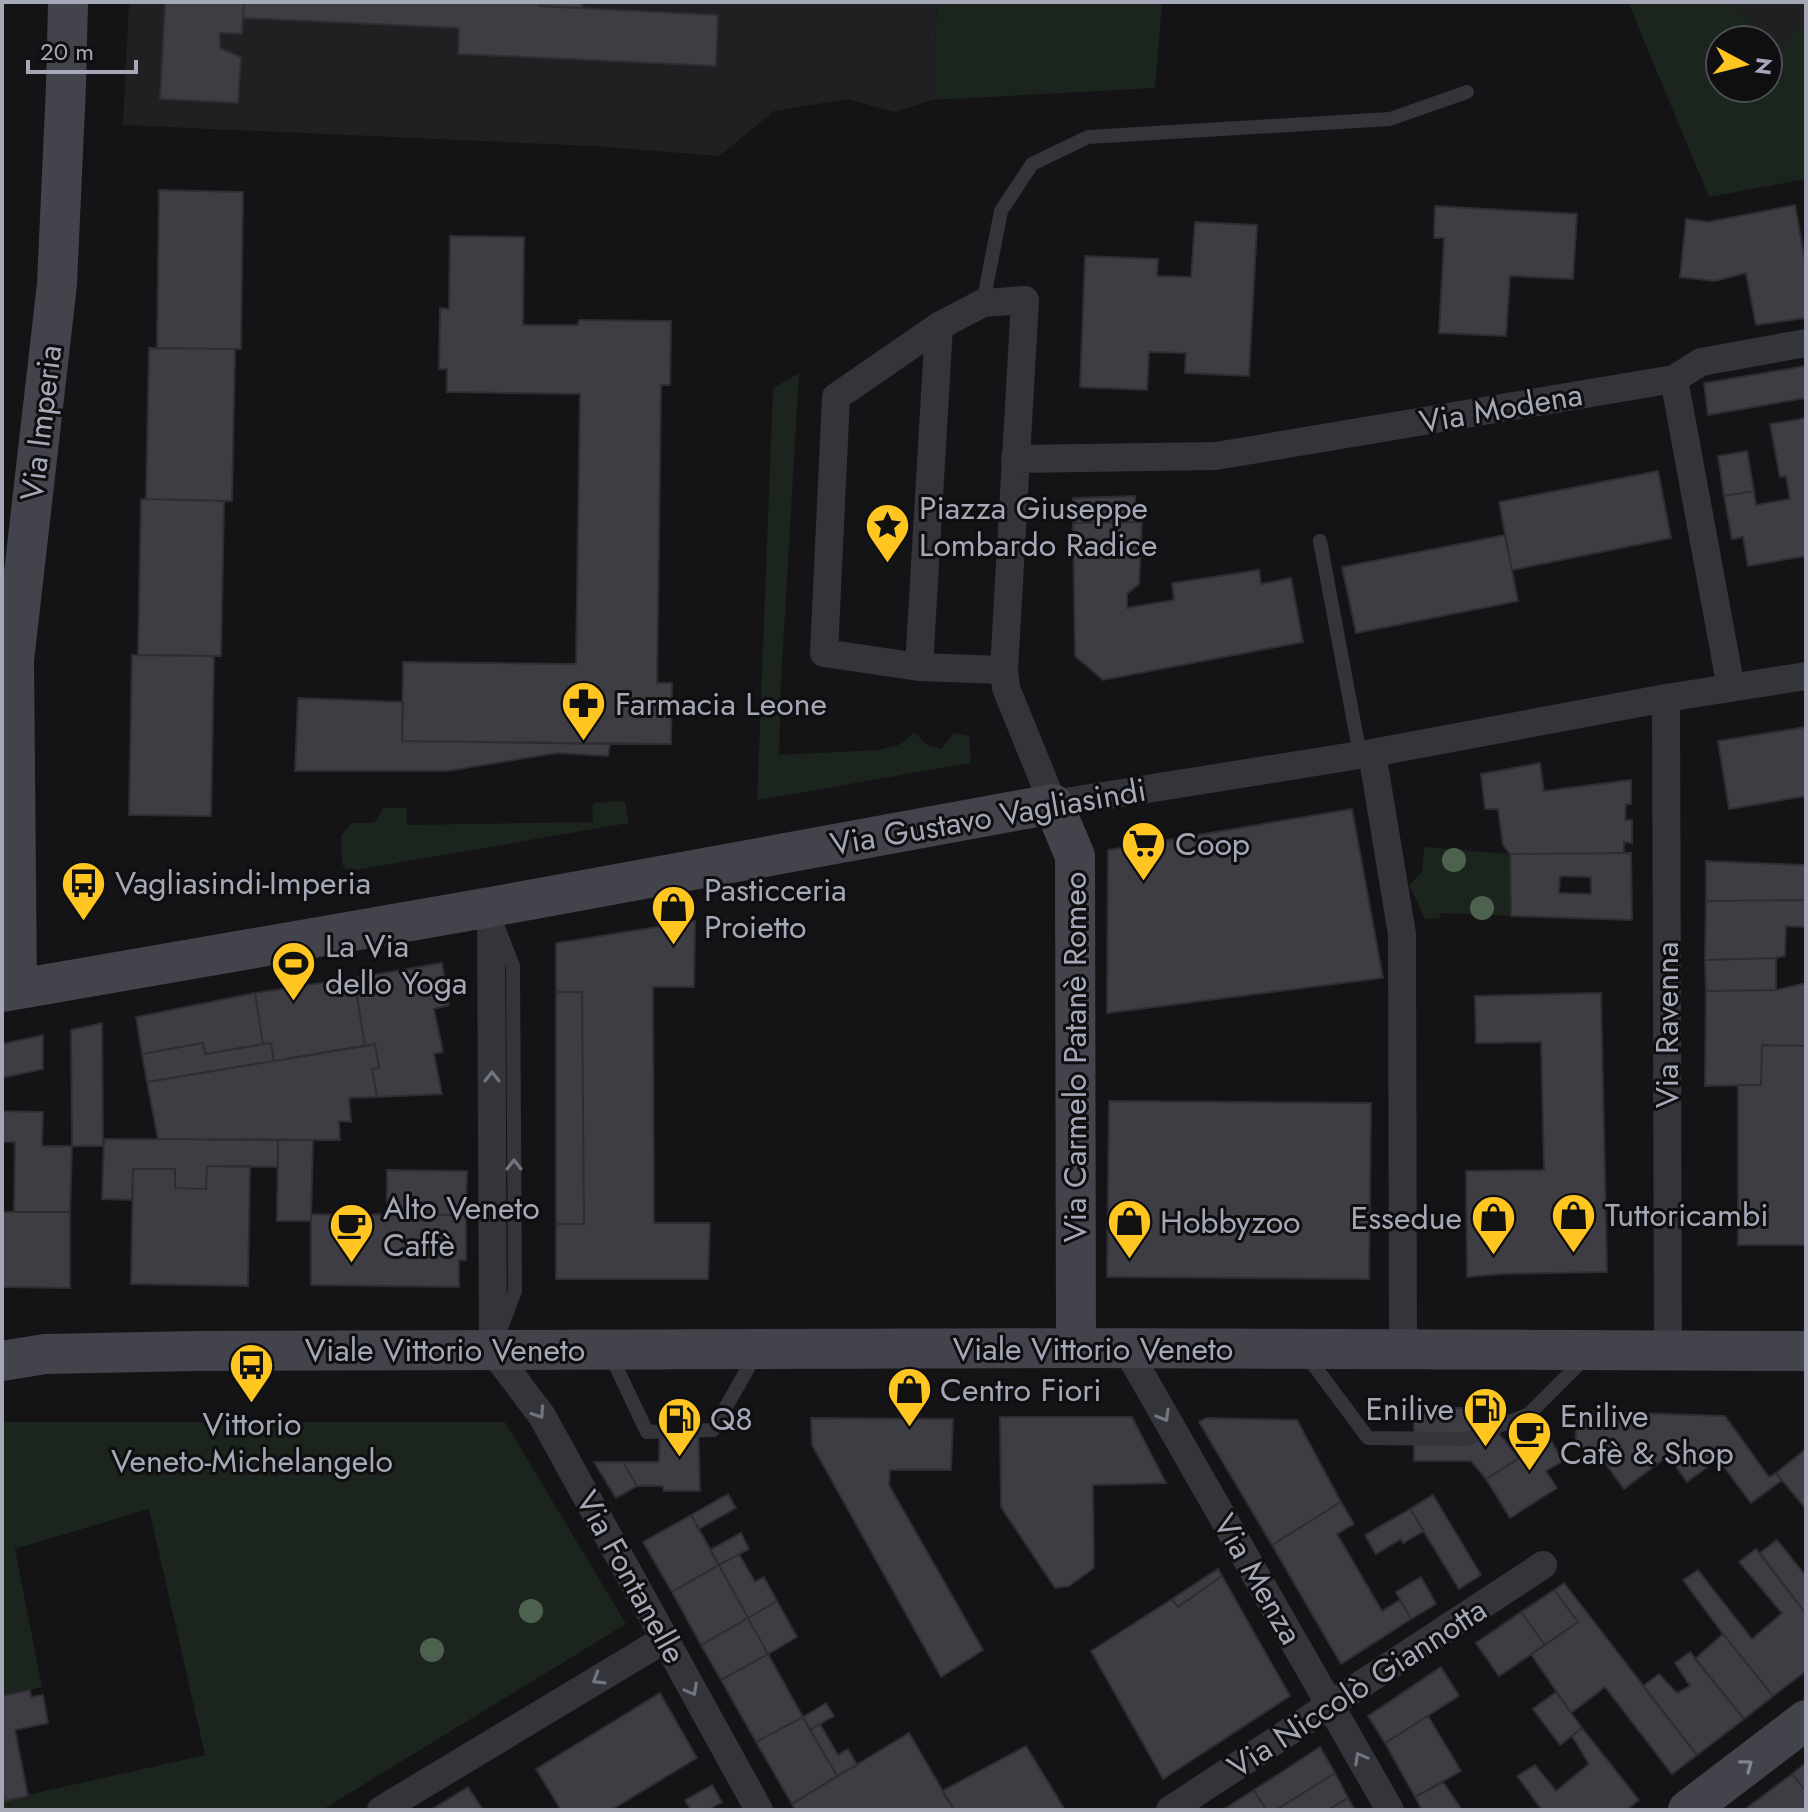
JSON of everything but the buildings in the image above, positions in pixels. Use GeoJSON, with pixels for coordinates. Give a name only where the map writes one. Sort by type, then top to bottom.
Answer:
{"type":"FeatureCollection","features":[{"type":"Feature","properties":{"kind":"main road","name":"Via Imperia"},"geometry":{"type":"LineString","coordinates":[[10,990],[8,660],[57,284],[68,2]]}},
{"type":"Feature","properties":{"kind":"main road","name":"Via Gustavo Vagliasindi"},"geometry":{"type":"LineString","coordinates":[[10,990],[491,907],[1053,804]]}},
{"type":"Feature","properties":{"kind":"main road","name":"Via Carmelo Patanè Romeo"},"geometry":{"type":"LineString","coordinates":[[1053,804],[1075,856],[1076,1348]]}},
{"type":"Feature","properties":{"kind":"main road"},"geometry":{"type":"LineString","coordinates":[[2,1348],[45,1354]]}},
{"type":"Feature","properties":{"kind":"main road","name":"Viale Vittorio Veneto"},"geometry":{"type":"LineString","coordinates":[[45,1354],[1076,1348],[1806,1351]]}},
{"type":"Feature","properties":{"kind":"main road"},"geometry":{"type":"LineString","coordinates":[[2,1361],[45,1354]]}},
{"type":"Feature","properties":{"kind":"main road"},"geometry":{"type":"LineString","coordinates":[[1688,1810],[1806,1720]]}},
{"type":"Feature","properties":{"kind":"street","name":"Via Carmelo Patanè Romeo"},"geometry":{"type":"LineString","coordinates":[[983,303],[1025,300],[1004,670],[1006,688],[1053,804]]}},
{"type":"Feature","properties":{"kind":"street"},"geometry":{"type":"LineString","coordinates":[[983,303],[939,326],[836,397],[824,653],[919,667],[1004,670]]}},
{"type":"Feature","properties":{"kind":"street"},"geometry":{"type":"LineString","coordinates":[[919,667],[939,326]]}},
{"type":"Feature","properties":{"kind":"street","name":"Via Modena"},"geometry":{"type":"LineString","coordinates":[[1015,459],[1216,456],[1674,379],[1701,362],[1806,343]]}},
{"type":"Feature","properties":{"kind":"street"},"geometry":{"type":"LineString","coordinates":[[1674,379],[1731,688]]}},
{"type":"Feature","properties":{"kind":"street","name":"Via Gustavo Vagliasindi"},"geometry":{"type":"LineString","coordinates":[[1053,804],[1366,754],[1666,698],[1806,676]]}},
{"type":"Feature","properties":{"kind":"street","name":"Via Ravenna"},"geometry":{"type":"LineString","coordinates":[[1666,698],[1668,1351]]}},
{"type":"Feature","properties":{"kind":"street"},"geometry":{"type":"LineString","coordinates":[[1366,754],[1402,934],[1403,1349]]}},
{"type":"Feature","properties":{"kind":"street"},"geometry":{"type":"LineString","coordinates":[[491,907],[493,1351]]}},
{"type":"Feature","properties":{"kind":"street","name":"Via Menza"},"geometry":{"type":"LineString","coordinates":[[1126,1348],[1390,1810]]}},
{"type":"Feature","properties":{"kind":"street","name":"Via Fontanelle"},"geometry":{"type":"LineString","coordinates":[[493,1351],[542,1416],[759,1810]]}},
{"type":"Feature","properties":{"kind":"street","name":"Via Niccolò Giannotta"},"geometry":{"type":"LineString","coordinates":[[1170,1810],[1543,1565]]}},
{"type":"Feature","properties":{"kind":"street"},"geometry":{"type":"LineString","coordinates":[[381,1810],[665,1639]]}},
{"type":"Feature","properties":{"kind":"lane"},"geometry":{"type":"LineString","coordinates":[[983,303],[1001,211],[1032,164],[1088,137],[1390,119],[1467,92]]}},
{"type":"Feature","properties":{"kind":"lane"},"geometry":{"type":"LineString","coordinates":[[1320,541],[1366,754]]}},
{"type":"Feature","properties":{"kind":"lane"},"geometry":{"type":"LineString","coordinates":[[1302,1349],[1368,1438],[1466,1439],[1529,1414],[1592,1350]]}},
{"type":"Feature","properties":{"kind":"lane"},"geometry":{"type":"LineString","coordinates":[[608,1350],[647,1432],[713,1430],[758,1350]]}},
{"type":"Feature","properties":{"kind":"shaded area"},"geometry":{"type":"Polygon","coordinates":[[[129,2],[937,2],[933,100],[894,112],[848,99],[774,111],[719,156],[593,146],[123,125],[129,2]]]}},
{"type":"Feature","properties":{"kind":"shaded area"},"geometry":{"type":"Polygon","coordinates":[[[937,2],[1162,2],[1155,88],[933,100],[937,2]]]}},
{"type":"Feature","properties":{"kind":"shaded area"},"geometry":{"type":"Polygon","coordinates":[[[1628,2],[1729,2],[1757,24],[1704,24],[1704,104],[1784,104],[1784,44],[1806,16],[1806,179],[1709,197],[1628,2]]]}},
{"type":"Feature","properties":{"kind":"shaded area"},"geometry":{"type":"Polygon","coordinates":[[[1729,2],[1806,2],[1806,16],[1784,45],[1784,24],[1756,24],[1729,2]]]}},
{"type":"Feature","properties":{"kind":"shaded area"},"geometry":{"type":"Polygon","coordinates":[[[799,373],[779,755],[878,750],[901,744],[914,732],[927,745],[941,749],[954,733],[969,736],[971,763],[757,800],[773,388],[799,373]]]}},
{"type":"Feature","properties":{"kind":"shaded area"},"geometry":{"type":"Polygon","coordinates":[[[625,802],[629,823],[350,871],[342,864],[341,836],[351,823],[374,823],[383,808],[407,808],[407,825],[593,822],[594,803],[625,802]]]}},
{"type":"Feature","properties":{"kind":"shaded area"},"geometry":{"type":"Polygon","coordinates":[[[1424,847],[1510,854],[1511,916],[1441,913],[1440,918],[1425,919],[1409,885],[1422,872],[1424,847]]]}},
{"type":"Feature","properties":{"kind":"shaded area"},"geometry":{"type":"Polygon","coordinates":[[[2,1422],[505,1422],[626,1624],[322,1810],[2,1810],[2,1787],[5,1800],[205,1755],[149,1509],[15,1549],[42,1687],[2,1696],[2,1422]]]}},
{"type":"Feature","properties":{"kind":"place","name":"Piazza Giuseppe Lombardo Radice"},"geometry":{"type":"Point","coordinates":[888,565]}},
{"type":"Feature","properties":{"kind":"place","name":"Farmacia Leone"},"geometry":{"type":"Point","coordinates":[584,743]}},
{"type":"Feature","properties":{"kind":"place","name":"Coop"},"geometry":{"type":"Point","coordinates":[1144,883]}},
{"type":"Feature","properties":{"kind":"place","name":"Vagliasindi-Imperia"},"geometry":{"type":"Point","coordinates":[84,922]}},
{"type":"Feature","properties":{"kind":"place","name":"Pasticceria Proietto"},"geometry":{"type":"Point","coordinates":[673,947]}},
{"type":"Feature","properties":{"kind":"place","name":"La Via dello Yoga"},"geometry":{"type":"Point","coordinates":[294,1003]}},
{"type":"Feature","properties":{"kind":"place","name":"Tuttoricambi"},"geometry":{"type":"Point","coordinates":[1574,1254]}},
{"type":"Feature","properties":{"kind":"place","name":"Essedue"},"geometry":{"type":"Point","coordinates":[1493,1257]}},
{"type":"Feature","properties":{"kind":"place","name":"Hobbyzoo"},"geometry":{"type":"Point","coordinates":[1129,1261]}},
{"type":"Feature","properties":{"kind":"place","name":"Alto Veneto Caffè"},"geometry":{"type":"Point","coordinates":[352,1265]}},
{"type":"Feature","properties":{"kind":"place","name":"Vittorio Veneto-Michelangelo"},"geometry":{"type":"Point","coordinates":[252,1404]}},
{"type":"Feature","properties":{"kind":"place","name":"Centro Fiori"},"geometry":{"type":"Point","coordinates":[909,1429]}},
{"type":"Feature","properties":{"kind":"place","name":"Enilive"},"geometry":{"type":"Point","coordinates":[1485,1448]}},
{"type":"Feature","properties":{"kind":"place","name":"Q8"},"geometry":{"type":"Point","coordinates":[679,1458]}},
{"type":"Feature","properties":{"kind":"place","name":"Enilive Cafè & Shop"},"geometry":{"type":"Point","coordinates":[1529,1473]}}]}
